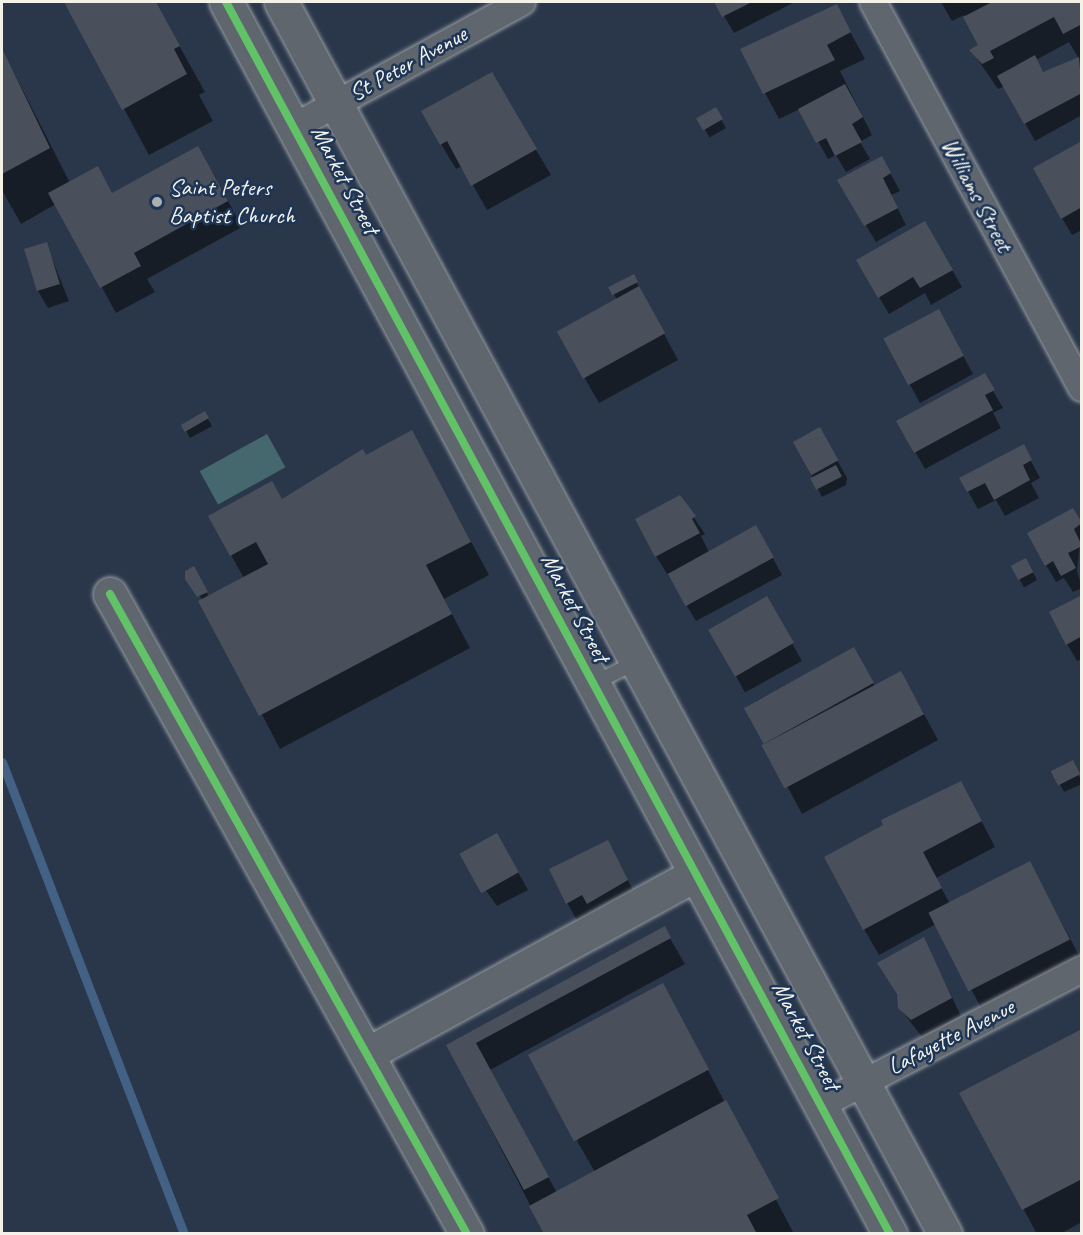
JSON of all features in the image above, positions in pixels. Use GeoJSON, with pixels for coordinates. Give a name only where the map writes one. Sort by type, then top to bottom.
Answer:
{"type":"FeatureCollection","features":[{"type":"Feature","properties":{"kind":"street","name":"Market Street"},"geometry":{"type":"LineString","coordinates":[[226,2],[890,1233]]}},
{"type":"Feature","properties":{"kind":"street","name":"Market Street"},"geometry":{"type":"LineString","coordinates":[[282,2],[945,1233]]}},
{"type":"Feature","properties":{"kind":"street","name":"St Peter Avenue"},"geometry":{"type":"LineString","coordinates":[[294,127],[522,2]]}},
{"type":"Feature","properties":{"kind":"street","name":"Williams Street"},"geometry":{"type":"LineString","coordinates":[[873,2],[1082,388]]}},
{"type":"Feature","properties":{"kind":"street"},"geometry":{"type":"LineString","coordinates":[[110,594],[467,1233]]}},
{"type":"Feature","properties":{"kind":"street"},"geometry":{"type":"LineString","coordinates":[[367,1054],[696,874]]}},
{"type":"Feature","properties":{"kind":"street","name":"Lafayette Avenue"},"geometry":{"type":"LineString","coordinates":[[821,1105],[1082,969]]}},
{"type":"Feature","properties":{"kind":"lane"},"geometry":{"type":"LineString","coordinates":[[594,683],[637,662]]}},
{"type":"Feature","properties":{"kind":"green space"},"geometry":{"type":"Polygon","coordinates":[[[267,434],[285,467],[218,505],[200,471],[267,434]]]}},
{"type":"Feature","properties":{"kind":"building"},"geometry":{"type":"Polygon","coordinates":[[[64,2],[156,2],[180,46],[174,49],[187,74],[122,110],[64,2]]]}},
{"type":"Feature","properties":{"kind":"building"},"geometry":{"type":"Polygon","coordinates":[[[714,2],[752,2],[722,17],[714,2]]]}},
{"type":"Feature","properties":{"kind":"building"},"geometry":{"type":"Polygon","coordinates":[[[992,2],[1082,2],[1082,24],[1063,34],[1054,17],[990,51],[994,58],[982,64],[969,50],[978,45],[963,17],[992,2]]]}},
{"type":"Feature","properties":{"kind":"building"},"geometry":{"type":"Polygon","coordinates":[[[837,4],[851,32],[827,45],[835,60],[763,94],[740,49],[837,4]]]}},
{"type":"Feature","properties":{"kind":"building"},"geometry":{"type":"Polygon","coordinates":[[[2,48],[50,148],[2,174],[2,48]]]}},
{"type":"Feature","properties":{"kind":"building"},"geometry":{"type":"Polygon","coordinates":[[[1035,55],[1043,72],[1079,57],[1082,93],[1024,124],[997,76],[1035,55]]]}},
{"type":"Feature","properties":{"kind":"building"},"geometry":{"type":"Polygon","coordinates":[[[492,72],[537,149],[471,186],[447,141],[440,145],[421,111],[492,72]]]}},
{"type":"Feature","properties":{"kind":"building"},"geometry":{"type":"Polygon","coordinates":[[[845,84],[863,117],[852,124],[862,142],[835,156],[826,138],[816,143],[798,109],[845,84]]]}},
{"type":"Feature","properties":{"kind":"building"},"geometry":{"type":"Polygon","coordinates":[[[716,107],[723,119],[703,131],[696,118],[716,107]]]}},
{"type":"Feature","properties":{"kind":"building"},"geometry":{"type":"Polygon","coordinates":[[[1082,141],[1082,207],[1061,219],[1033,168],[1082,141]]]}},
{"type":"Feature","properties":{"kind":"building"},"geometry":{"type":"Polygon","coordinates":[[[198,146],[228,201],[134,253],[141,266],[100,288],[48,193],[98,166],[112,193],[198,146]]]}},
{"type":"Feature","properties":{"kind":"building"},"geometry":{"type":"Polygon","coordinates":[[[882,156],[891,173],[883,178],[898,208],[864,226],[837,180],[882,156]]]}},
{"type":"Feature","properties":{"kind":"building"},"geometry":{"type":"Polygon","coordinates":[[[925,221],[953,270],[920,288],[913,277],[878,298],[856,260],[925,221]]]}},
{"type":"Feature","properties":{"kind":"building"},"geometry":{"type":"Polygon","coordinates":[[[47,242],[60,284],[37,291],[24,249],[47,242]]]}},
{"type":"Feature","properties":{"kind":"building"},"geometry":{"type":"Polygon","coordinates":[[[634,274],[638,282],[612,295],[608,287],[634,274]]]}},
{"type":"Feature","properties":{"kind":"building"},"geometry":{"type":"Polygon","coordinates":[[[639,286],[665,333],[583,379],[557,332],[639,286]]]}},
{"type":"Feature","properties":{"kind":"building"},"geometry":{"type":"Polygon","coordinates":[[[939,309],[964,356],[908,385],[883,339],[939,309]]]}},
{"type":"Feature","properties":{"kind":"building"},"geometry":{"type":"Polygon","coordinates":[[[985,373],[995,390],[985,395],[993,410],[914,453],[896,421],[985,373]]]}},
{"type":"Feature","properties":{"kind":"building"},"geometry":{"type":"Polygon","coordinates":[[[205,411],[209,418],[185,432],[181,425],[205,411]]]}},
{"type":"Feature","properties":{"kind":"building"},"geometry":{"type":"Polygon","coordinates":[[[820,427],[838,460],[811,475],[793,442],[820,427]]]}},
{"type":"Feature","properties":{"kind":"building"},"geometry":{"type":"Polygon","coordinates":[[[412,430],[471,542],[426,565],[452,614],[259,716],[198,601],[268,564],[256,542],[230,556],[208,516],[272,481],[282,499],[363,449],[366,455],[412,430]]]}},
{"type":"Feature","properties":{"kind":"building"},"geometry":{"type":"Polygon","coordinates":[[[1024,444],[1032,460],[1023,465],[1030,480],[994,500],[985,483],[967,492],[959,478],[1024,444]]]}},
{"type":"Feature","properties":{"kind":"building"},"geometry":{"type":"Polygon","coordinates":[[[836,465],[842,477],[816,490],[810,478],[836,465]]]}},
{"type":"Feature","properties":{"kind":"building"},"geometry":{"type":"Polygon","coordinates":[[[680,495],[696,516],[692,519],[700,533],[655,557],[635,519],[680,495]]]}},
{"type":"Feature","properties":{"kind":"building"},"geometry":{"type":"Polygon","coordinates":[[[1073,508],[1082,523],[1074,529],[1082,546],[1068,553],[1076,568],[1061,576],[1053,561],[1045,566],[1027,533],[1073,508]]]}},
{"type":"Feature","properties":{"kind":"building"},"geometry":{"type":"Polygon","coordinates":[[[756,525],[774,557],[686,606],[668,574],[756,525]]]}},
{"type":"Feature","properties":{"kind":"building"},"geometry":{"type":"Polygon","coordinates":[[[1026,558],[1033,572],[1018,580],[1011,566],[1026,558]]]}},
{"type":"Feature","properties":{"kind":"building"},"geometry":{"type":"Polygon","coordinates":[[[194,566],[208,592],[197,597],[185,579],[185,571],[194,566]]]}},
{"type":"Feature","properties":{"kind":"building"},"geometry":{"type":"Polygon","coordinates":[[[1082,595],[1082,636],[1066,645],[1049,612],[1082,595]]]}},
{"type":"Feature","properties":{"kind":"building"},"geometry":{"type":"Polygon","coordinates":[[[767,596],[794,643],[735,677],[708,630],[767,596]]]}},
{"type":"Feature","properties":{"kind":"building"},"geometry":{"type":"Polygon","coordinates":[[[854,647],[874,683],[764,744],[744,708],[854,647]]]}},
{"type":"Feature","properties":{"kind":"building"},"geometry":{"type":"Polygon","coordinates":[[[901,671],[924,714],[784,788],[761,745],[901,671]]]}},
{"type":"Feature","properties":{"kind":"building"},"geometry":{"type":"Polygon","coordinates":[[[1073,760],[1080,774],[1058,786],[1051,771],[1073,760]]]}},
{"type":"Feature","properties":{"kind":"building"},"geometry":{"type":"Polygon","coordinates":[[[961,781],[982,821],[923,852],[942,888],[863,930],[824,857],[883,825],[881,820],[961,781]]]}},
{"type":"Feature","properties":{"kind":"building"},"geometry":{"type":"Polygon","coordinates":[[[497,833],[519,872],[481,893],[459,854],[497,833]]]}},
{"type":"Feature","properties":{"kind":"building"},"geometry":{"type":"Polygon","coordinates":[[[608,840],[628,880],[587,904],[582,895],[566,904],[549,869],[608,840]]]}},
{"type":"Feature","properties":{"kind":"building"},"geometry":{"type":"Polygon","coordinates":[[[1030,861],[1070,939],[968,991],[928,913],[1030,861]]]}},
{"type":"Feature","properties":{"kind":"building"},"geometry":{"type":"Polygon","coordinates":[[[665,926],[671,938],[476,1043],[549,1177],[524,1190],[446,1045],[665,926]]]}},
{"type":"Feature","properties":{"kind":"building"},"geometry":{"type":"Polygon","coordinates":[[[924,937],[952,998],[911,1020],[898,1008],[897,994],[877,963],[924,937]]]}},
{"type":"Feature","properties":{"kind":"building"},"geometry":{"type":"Polygon","coordinates":[[[663,983],[709,1070],[574,1141],[528,1055],[663,983]]]}},
{"type":"Feature","properties":{"kind":"building"},"geometry":{"type":"Polygon","coordinates":[[[1082,1029],[1082,1179],[1022,1210],[959,1093],[1082,1029]]]}},
{"type":"Feature","properties":{"kind":"building"},"geometry":{"type":"Polygon","coordinates":[[[726,1100],[779,1198],[747,1215],[757,1234],[544,1234],[529,1206],[726,1100]]]}},
{"type":"Feature","properties":{"kind":"waterway"},"geometry":{"type":"LineString","coordinates":[[2,762],[184,1234]]}},
{"type":"Feature","properties":{"kind":"cycle path"},"geometry":{"type":"LineString","coordinates":[[226,2],[890,1234]]}},
{"type":"Feature","properties":{"kind":"cycle path"},"geometry":{"type":"LineString","coordinates":[[110,594],[467,1234]]}},
{"type":"Feature","properties":{"kind":"place","name":"Saint Peters Baptist Church"},"geometry":{"type":"Point","coordinates":[157,202]}}]}
